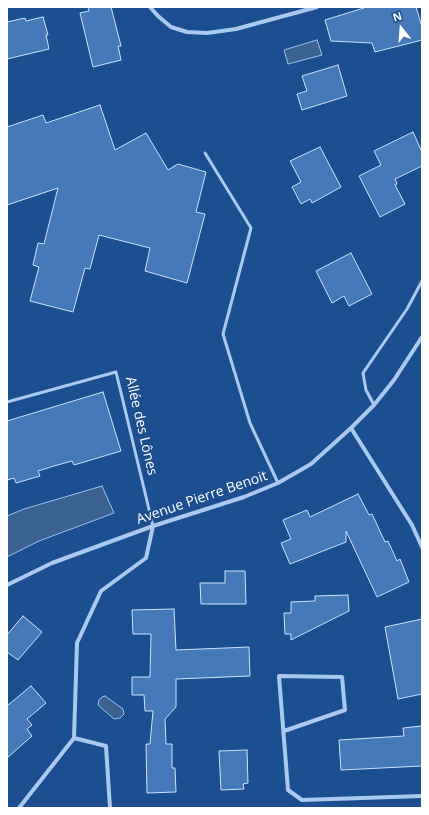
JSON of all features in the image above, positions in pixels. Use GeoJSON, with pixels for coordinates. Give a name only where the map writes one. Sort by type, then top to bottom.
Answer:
{"type":"FeatureCollection","features":[{"type":"Feature","properties":{"kind":"street"},"geometry":{"type":"LineString","coordinates":[[150,7],[171,27],[187,32],[207,33],[236,29],[317,7]]}},
{"type":"Feature","properties":{"kind":"street","name":"Avenue Pierre Benoit"},"geometry":{"type":"LineString","coordinates":[[7,585],[52,563],[153,526],[244,497],[278,483],[311,464],[374,405],[394,380],[422,337]]}},
{"type":"Feature","properties":{"kind":"street"},"geometry":{"type":"LineString","coordinates":[[351,428],[412,525],[422,546]]}},
{"type":"Feature","properties":{"kind":"street"},"geometry":{"type":"LineString","coordinates":[[19,808],[74,738],[77,643],[101,591],[146,558],[153,526]]}},
{"type":"Feature","properties":{"kind":"street"},"geometry":{"type":"LineString","coordinates":[[284,731],[345,710],[342,677],[279,676],[288,790],[302,800],[422,796]]}},
{"type":"Feature","properties":{"kind":"street"},"geometry":{"type":"LineString","coordinates":[[74,738],[106,746],[110,808]]}},
{"type":"Feature","properties":{"kind":"lane"},"geometry":{"type":"LineString","coordinates":[[205,154],[251,228],[223,334],[250,423],[278,483]]}},
{"type":"Feature","properties":{"kind":"lane"},"geometry":{"type":"LineString","coordinates":[[374,405],[366,390],[363,373],[407,309],[422,281]]}},
{"type":"Feature","properties":{"kind":"lane","name":"Allée des Lônes"},"geometry":{"type":"LineString","coordinates":[[7,402],[116,372],[153,526]]}},
{"type":"Feature","properties":{"kind":"water"},"geometry":{"type":"Polygon","coordinates":[[[317,40],[322,55],[288,64],[284,50],[317,40]]]}},
{"type":"Feature","properties":{"kind":"water"},"geometry":{"type":"Polygon","coordinates":[[[102,486],[114,513],[39,541],[7,557],[7,516],[24,509],[102,486]]]}},
{"type":"Feature","properties":{"kind":"water"},"geometry":{"type":"Polygon","coordinates":[[[105,696],[123,709],[124,714],[120,718],[114,719],[98,705],[99,700],[105,696]]]}},
{"type":"Feature","properties":{"kind":"building"},"geometry":{"type":"Polygon","coordinates":[[[88,7],[111,7],[121,46],[118,46],[121,60],[93,67],[80,13],[89,11],[88,7]]]}},
{"type":"Feature","properties":{"kind":"building"},"geometry":{"type":"Polygon","coordinates":[[[367,7],[416,7],[422,27],[422,40],[375,52],[372,43],[331,41],[325,20],[367,7]]]}},
{"type":"Feature","properties":{"kind":"building"},"geometry":{"type":"Polygon","coordinates":[[[43,17],[48,35],[46,35],[49,49],[7,59],[7,22],[25,18],[26,21],[43,17]]]}},
{"type":"Feature","properties":{"kind":"building"},"geometry":{"type":"Polygon","coordinates":[[[338,65],[347,96],[302,110],[297,94],[307,91],[302,76],[338,65]]]}},
{"type":"Feature","properties":{"kind":"building"},"geometry":{"type":"Polygon","coordinates":[[[100,105],[115,150],[146,133],[168,170],[178,164],[206,172],[196,212],[205,214],[187,283],[145,271],[150,248],[99,235],[90,269],[85,268],[73,312],[30,301],[39,267],[33,265],[38,243],[44,244],[58,188],[7,205],[7,127],[43,115],[46,123],[100,105]]]}},
{"type":"Feature","properties":{"kind":"building"},"geometry":{"type":"Polygon","coordinates":[[[413,132],[422,152],[422,166],[395,179],[397,184],[395,185],[405,204],[380,217],[359,176],[381,165],[374,151],[413,132]]]}},
{"type":"Feature","properties":{"kind":"building"},"geometry":{"type":"Polygon","coordinates":[[[320,147],[341,187],[312,203],[310,199],[301,204],[292,187],[301,182],[290,161],[320,147]]]}},
{"type":"Feature","properties":{"kind":"building"},"geometry":{"type":"Polygon","coordinates":[[[351,253],[372,294],[349,306],[344,296],[332,303],[316,271],[351,253]]]}},
{"type":"Feature","properties":{"kind":"building"},"geometry":{"type":"Polygon","coordinates":[[[103,392],[121,451],[74,465],[72,461],[54,466],[38,471],[40,476],[16,483],[14,478],[7,480],[7,421],[103,392]]]}},
{"type":"Feature","properties":{"kind":"building"},"geometry":{"type":"Polygon","coordinates":[[[358,494],[369,515],[372,514],[385,542],[388,541],[397,561],[400,559],[409,582],[377,597],[346,531],[346,542],[290,564],[281,543],[291,539],[283,520],[307,510],[310,517],[358,494]]]}},
{"type":"Feature","properties":{"kind":"building"},"geometry":{"type":"Polygon","coordinates":[[[225,571],[245,571],[246,604],[201,604],[200,583],[225,583],[225,571]]]}},
{"type":"Feature","properties":{"kind":"building"},"geometry":{"type":"Polygon","coordinates":[[[348,595],[349,611],[291,640],[291,634],[285,634],[284,613],[291,613],[291,602],[315,601],[315,596],[348,595]]]}},
{"type":"Feature","properties":{"kind":"building"},"geometry":{"type":"Polygon","coordinates":[[[174,609],[176,650],[249,647],[250,676],[176,679],[176,707],[165,719],[166,744],[172,744],[172,768],[175,768],[176,792],[147,793],[146,744],[150,744],[153,711],[145,711],[144,695],[132,695],[132,677],[150,677],[151,634],[133,634],[132,610],[174,609]]]}},
{"type":"Feature","properties":{"kind":"building"},"geometry":{"type":"Polygon","coordinates":[[[23,616],[42,632],[18,660],[7,652],[7,635],[23,616]]]}},
{"type":"Feature","properties":{"kind":"building"},"geometry":{"type":"Polygon","coordinates":[[[422,619],[422,694],[398,699],[385,627],[422,619]]]}},
{"type":"Feature","properties":{"kind":"building"},"geometry":{"type":"Polygon","coordinates":[[[31,686],[46,703],[27,719],[32,725],[27,729],[32,736],[7,758],[7,706],[31,686]]]}},
{"type":"Feature","properties":{"kind":"building"},"geometry":{"type":"Polygon","coordinates":[[[422,726],[422,766],[341,770],[339,740],[404,736],[403,728],[422,726]]]}},
{"type":"Feature","properties":{"kind":"building"},"geometry":{"type":"Polygon","coordinates":[[[247,750],[248,783],[243,784],[244,789],[221,790],[219,751],[247,750]]]}}]}
